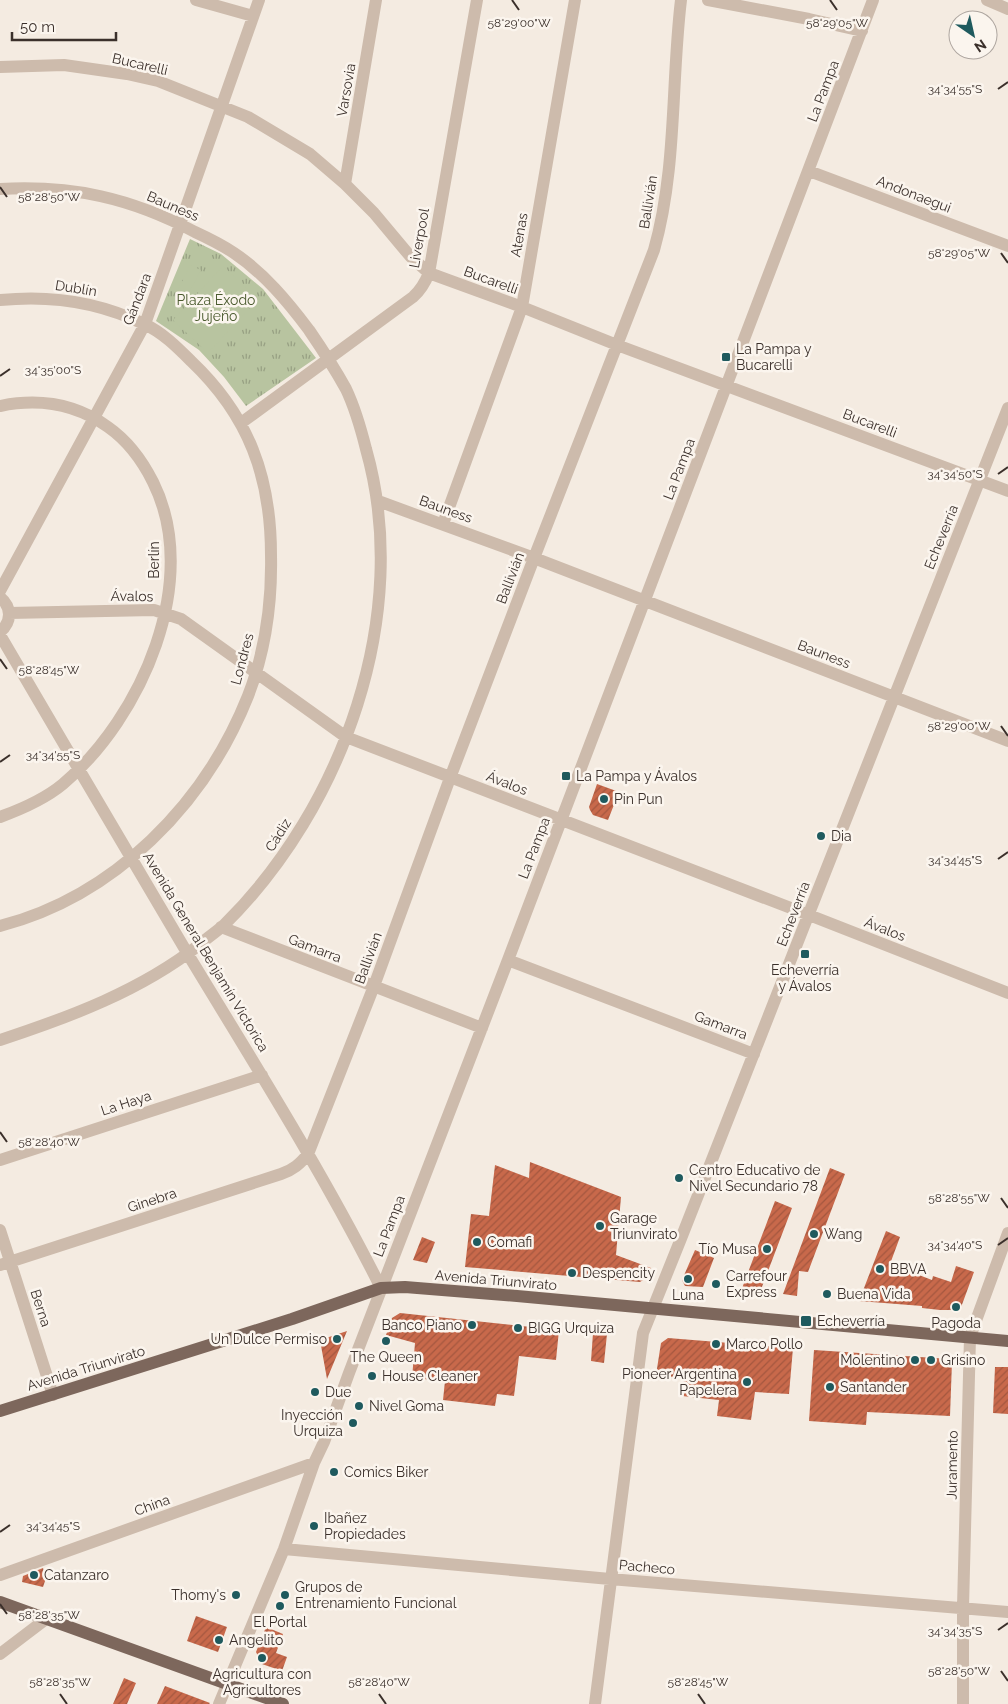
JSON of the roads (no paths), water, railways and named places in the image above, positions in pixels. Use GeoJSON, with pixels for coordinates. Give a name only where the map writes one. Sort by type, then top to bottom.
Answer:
{"type":"FeatureCollection","features":[{"type":"Feature","properties":{"kind":"main road","name":"Avenida Triunvirato"},"geometry":{"type":"LineString","coordinates":[[0,1411],[283,1322],[381,1288],[405,1287],[1008,1341]]}},
{"type":"Feature","properties":{"kind":"main road"},"geometry":{"type":"LineString","coordinates":[[0,1602],[283,1704]]}},
{"type":"Feature","properties":{"kind":"street"},"geometry":{"type":"LineString","coordinates":[[196,0],[253,16]]}},
{"type":"Feature","properties":{"kind":"street","name":"Gándara"},"geometry":{"type":"LineString","coordinates":[[0,591],[145,324],[259,0]]}},
{"type":"Feature","properties":{"kind":"street","name":"Varsovia"},"geometry":{"type":"LineString","coordinates":[[345,184],[376,0]]}},
{"type":"Feature","properties":{"kind":"street","name":"Liverpool"},"geometry":{"type":"LineString","coordinates":[[241,423],[413,298],[420,290],[429,273],[477,0]]}},
{"type":"Feature","properties":{"kind":"street","name":"Atenas"},"geometry":{"type":"LineString","coordinates":[[443,524],[522,307],[575,0]]}},
{"type":"Feature","properties":{"kind":"street","name":"Ballivián"},"geometry":{"type":"LineString","coordinates":[[308,1154],[374,986],[450,778],[534,558],[654,250],[661,227],[668,187],[681,0]]}},
{"type":"Feature","properties":{"kind":"street"},"geometry":{"type":"LineString","coordinates":[[708,0],[810,19],[862,31]]}},
{"type":"Feature","properties":{"kind":"street","name":"La Pampa"},"geometry":{"type":"LineString","coordinates":[[219,1704],[284,1549],[314,1463],[324,1442],[381,1288],[508,960],[873,0]]}},
{"type":"Feature","properties":{"kind":"street"},"geometry":{"type":"LineString","coordinates":[[987,0],[1008,9]]}},
{"type":"Feature","properties":{"kind":"street","name":"Bucarelli"},"geometry":{"type":"LineString","coordinates":[[0,67],[64,65],[127,74],[158,81],[248,117],[310,154],[345,184],[374,213],[410,256],[429,273],[1008,491]]}},
{"type":"Feature","properties":{"kind":"street","name":"Andonaegui"},"geometry":{"type":"LineString","coordinates":[[809,171],[1008,246]]}},
{"type":"Feature","properties":{"kind":"street","name":"Bauness"},"geometry":{"type":"LineString","coordinates":[[0,188],[70,190],[100,196],[148,210],[181,224],[235,254],[267,281],[293,309],[328,359],[346,390],[355,413],[370,460],[378,500],[534,558],[1008,741]]}},
{"type":"Feature","properties":{"kind":"street","name":"Dublín"},"geometry":{"type":"LineString","coordinates":[[0,300],[17,298],[50,299],[82,303],[104,308],[145,324]]}},
{"type":"Feature","properties":{"kind":"street","name":"Londres"},"geometry":{"type":"LineString","coordinates":[[0,926],[31,917],[77,896],[103,880],[132,858],[187,802],[201,781],[237,721],[256,672],[270,602],[271,537],[265,487],[257,459],[241,423],[221,394],[175,346],[145,324]]}},
{"type":"Feature","properties":{"kind":"street","name":"Berlín"},"geometry":{"type":"LineString","coordinates":[[0,406],[26,403],[75,408],[95,418],[115,432],[132,449],[146,469],[157,491],[165,514],[170,538],[171,563],[164,612],[149,661],[126,708],[112,729],[79,769],[61,785],[42,798],[0,817]]}},
{"type":"Feature","properties":{"kind":"street","name":"Echeverría"},"geometry":{"type":"LineString","coordinates":[[595,1704],[643,1333],[1008,408]]}},
{"type":"Feature","properties":{"kind":"street","name":"Cádiz"},"geometry":{"type":"LineString","coordinates":[[0,1040],[48,1024],[115,997],[188,954],[221,928],[277,865],[316,803],[346,738],[356,710],[374,637],[378,610],[381,543],[378,500]]}},
{"type":"Feature","properties":{"kind":"street"},"geometry":{"type":"LineString","coordinates":[[0,597],[6,602],[9,613],[7,624],[0,633]]}},
{"type":"Feature","properties":{"kind":"street","name":"Ávalos"},"geometry":{"type":"LineString","coordinates":[[9,613],[154,610],[164,612],[181,619],[346,738],[1008,993]]}},
{"type":"Feature","properties":{"kind":"street","name":"Avenida General Benjamín Victorica"},"geometry":{"type":"LineString","coordinates":[[0,633],[188,954],[308,1154],[381,1288]]}},
{"type":"Feature","properties":{"kind":"street","name":"Gamarra"},"geometry":{"type":"LineString","coordinates":[[221,928],[482,1028]]}},
{"type":"Feature","properties":{"kind":"street","name":"Gamarra"},"geometry":{"type":"LineString","coordinates":[[508,960],[754,1054]]}},
{"type":"Feature","properties":{"kind":"street","name":"La Haya"},"geometry":{"type":"LineString","coordinates":[[0,1160],[262,1075]]}},
{"type":"Feature","properties":{"kind":"street","name":"Ginebra"},"geometry":{"type":"LineString","coordinates":[[5,1264],[281,1174],[292,1170],[308,1154]]}},
{"type":"Feature","properties":{"kind":"street","name":"Berna"},"geometry":{"type":"LineString","coordinates":[[0,1230],[5,1264],[53,1395]]}},
{"type":"Feature","properties":{"kind":"street","name":"Juramento"},"geometry":{"type":"LineString","coordinates":[[963,1704],[963,1608],[970,1337],[1008,1233]]}},
{"type":"Feature","properties":{"kind":"street","name":"China"},"geometry":{"type":"LineString","coordinates":[[0,1575],[314,1463]]}},
{"type":"Feature","properties":{"kind":"street","name":"Pacheco"},"geometry":{"type":"LineString","coordinates":[[284,1549],[610,1579],[1008,1612]]}},
{"type":"Feature","properties":{"kind":"street"},"geometry":{"type":"LineString","coordinates":[[0,1654],[46,1619]]}},
{"type":"Feature","properties":{"kind":"place","name":"La Pampa y Bucarelli"},"geometry":{"type":"Point","coordinates":[726,357]}},
{"type":"Feature","properties":{"kind":"place","name":"La Pampa y Ávalos"},"geometry":{"type":"Point","coordinates":[566,776]}},
{"type":"Feature","properties":{"kind":"place","name":"Pin Pun"},"geometry":{"type":"Point","coordinates":[604,799]}},
{"type":"Feature","properties":{"kind":"place","name":"Dia"},"geometry":{"type":"Point","coordinates":[821,836]}},
{"type":"Feature","properties":{"kind":"place","name":"Echeverría y Ávalos"},"geometry":{"type":"Point","coordinates":[805,954]}},
{"type":"Feature","properties":{"kind":"place","name":"Centro Educativo de Nivel Secundario 78"},"geometry":{"type":"Point","coordinates":[679,1178]}},
{"type":"Feature","properties":{"kind":"place","name":"Garage Triunvirato"},"geometry":{"type":"Point","coordinates":[600,1226]}},
{"type":"Feature","properties":{"kind":"place","name":"Wang"},"geometry":{"type":"Point","coordinates":[814,1234]}},
{"type":"Feature","properties":{"kind":"place","name":"Comafi"},"geometry":{"type":"Point","coordinates":[477,1242]}},
{"type":"Feature","properties":{"kind":"place","name":"Tío Musa"},"geometry":{"type":"Point","coordinates":[767,1249]}},
{"type":"Feature","properties":{"kind":"place","name":"BBVA"},"geometry":{"type":"Point","coordinates":[880,1269]}},
{"type":"Feature","properties":{"kind":"place","name":"Despencity"},"geometry":{"type":"Point","coordinates":[572,1273]}},
{"type":"Feature","properties":{"kind":"place","name":"Luna"},"geometry":{"type":"Point","coordinates":[688,1279]}},
{"type":"Feature","properties":{"kind":"place","name":"Carrefour Express"},"geometry":{"type":"Point","coordinates":[716,1284]}},
{"type":"Feature","properties":{"kind":"place","name":"Buena Vida"},"geometry":{"type":"Point","coordinates":[827,1294]}},
{"type":"Feature","properties":{"kind":"place","name":"Pagoda"},"geometry":{"type":"Point","coordinates":[956,1307]}},
{"type":"Feature","properties":{"kind":"place","name":"Echeverría"},"geometry":{"type":"Point","coordinates":[806,1321]}},
{"type":"Feature","properties":{"kind":"place","name":"Banco Piano"},"geometry":{"type":"Point","coordinates":[472,1325]}},
{"type":"Feature","properties":{"kind":"place","name":"BIGG Urquiza"},"geometry":{"type":"Point","coordinates":[518,1328]}},
{"type":"Feature","properties":{"kind":"place","name":"Un Dulce Permiso"},"geometry":{"type":"Point","coordinates":[337,1339]}},
{"type":"Feature","properties":{"kind":"place","name":"The Queen"},"geometry":{"type":"Point","coordinates":[386,1341]}},
{"type":"Feature","properties":{"kind":"place","name":"Marco Pollo"},"geometry":{"type":"Point","coordinates":[716,1344]}},
{"type":"Feature","properties":{"kind":"place","name":"Molentino"},"geometry":{"type":"Point","coordinates":[915,1360]}},
{"type":"Feature","properties":{"kind":"place","name":"Grisino"},"geometry":{"type":"Point","coordinates":[931,1360]}},
{"type":"Feature","properties":{"kind":"place","name":"House Cleaner"},"geometry":{"type":"Point","coordinates":[372,1376]}},
{"type":"Feature","properties":{"kind":"place","name":"Pioneer Argentina Papelera"},"geometry":{"type":"Point","coordinates":[747,1382]}},
{"type":"Feature","properties":{"kind":"place","name":"Santander"},"geometry":{"type":"Point","coordinates":[830,1387]}},
{"type":"Feature","properties":{"kind":"place","name":"Due"},"geometry":{"type":"Point","coordinates":[315,1392]}},
{"type":"Feature","properties":{"kind":"place","name":"Nivel Goma"},"geometry":{"type":"Point","coordinates":[359,1406]}},
{"type":"Feature","properties":{"kind":"place","name":"Inyección Urquiza"},"geometry":{"type":"Point","coordinates":[353,1423]}},
{"type":"Feature","properties":{"kind":"place","name":"Comics Biker"},"geometry":{"type":"Point","coordinates":[334,1472]}},
{"type":"Feature","properties":{"kind":"place","name":"Ibañez Propiedades"},"geometry":{"type":"Point","coordinates":[314,1526]}},
{"type":"Feature","properties":{"kind":"place","name":"Catanzaro"},"geometry":{"type":"Point","coordinates":[34,1575]}},
{"type":"Feature","properties":{"kind":"place","name":"Thomy's"},"geometry":{"type":"Point","coordinates":[236,1595]}},
{"type":"Feature","properties":{"kind":"place","name":"Grupos de Entrenamiento Funcional"},"geometry":{"type":"Point","coordinates":[285,1595]}},
{"type":"Feature","properties":{"kind":"place","name":"El Portal"},"geometry":{"type":"Point","coordinates":[280,1606]}},
{"type":"Feature","properties":{"kind":"place","name":"Angelito"},"geometry":{"type":"Point","coordinates":[219,1640]}},
{"type":"Feature","properties":{"kind":"place","name":"Agricultura con Agricultores"},"geometry":{"type":"Point","coordinates":[262,1658]}},
{"type":"Feature","properties":{"kind":"park label","name":"Plaza Éxodo Jujeño"},"geometry":{"type":"Point","coordinates":[216,308]}}]}
